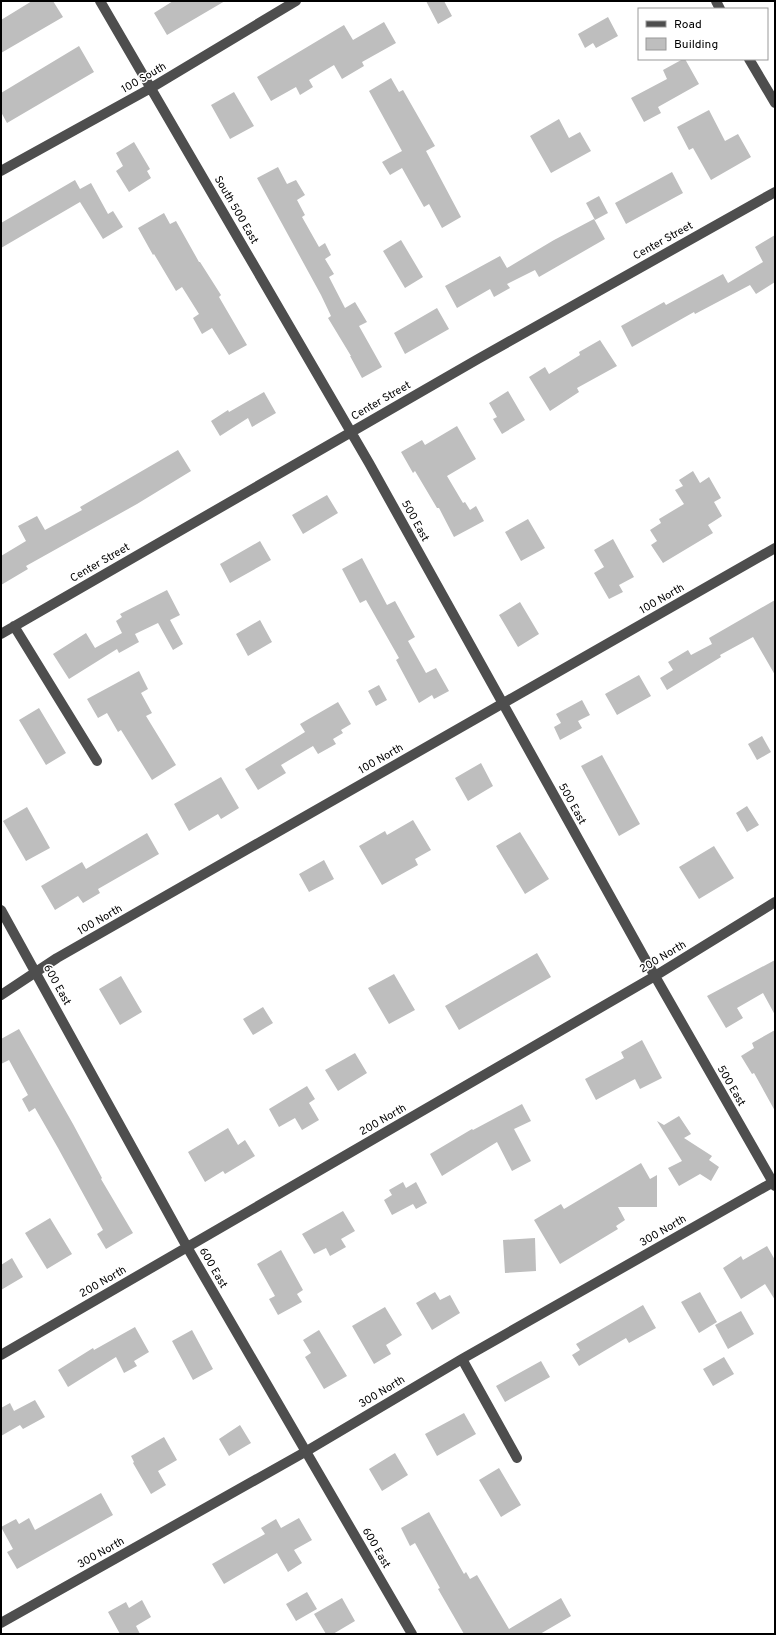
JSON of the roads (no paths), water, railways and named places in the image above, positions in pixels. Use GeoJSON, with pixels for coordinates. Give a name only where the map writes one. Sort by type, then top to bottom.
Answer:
{"type":"FeatureCollection","features":[{"type":"Feature","properties":{"kind":"street","name":"South 500 East"},"geometry":{"type":"LineString","coordinates":[[100,1],[351,432]]}},
{"type":"Feature","properties":{"kind":"street","name":"100 South"},"geometry":{"type":"LineString","coordinates":[[1,171],[151,88],[296,1]]}},
{"type":"Feature","properties":{"kind":"street"},"geometry":{"type":"LineString","coordinates":[[750,60],[775,102]]}},
{"type":"Feature","properties":{"kind":"street","name":"Center Street"},"geometry":{"type":"LineString","coordinates":[[1,634],[351,432],[775,192]]}},
{"type":"Feature","properties":{"kind":"street","name":"500 East"},"geometry":{"type":"LineString","coordinates":[[351,432],[654,976],[774,1183]]}},
{"type":"Feature","properties":{"kind":"street","name":"100 North"},"geometry":{"type":"LineString","coordinates":[[1,995],[36,972],[775,548]]}},
{"type":"Feature","properties":{"kind":"street"},"geometry":{"type":"LineString","coordinates":[[14,626],[97,761]]}},
{"type":"Feature","properties":{"kind":"street","name":"200 North"},"geometry":{"type":"LineString","coordinates":[[1,1355],[654,976],[775,902]]}},
{"type":"Feature","properties":{"kind":"street","name":"600 East"},"geometry":{"type":"LineString","coordinates":[[1,910],[187,1247],[412,1634]]}},
{"type":"Feature","properties":{"kind":"street","name":"300 North"},"geometry":{"type":"LineString","coordinates":[[1,1623],[305,1452],[462,1359],[774,1183]]}},
{"type":"Feature","properties":{"kind":"street"},"geometry":{"type":"LineString","coordinates":[[462,1359],[517,1458]]}}]}
